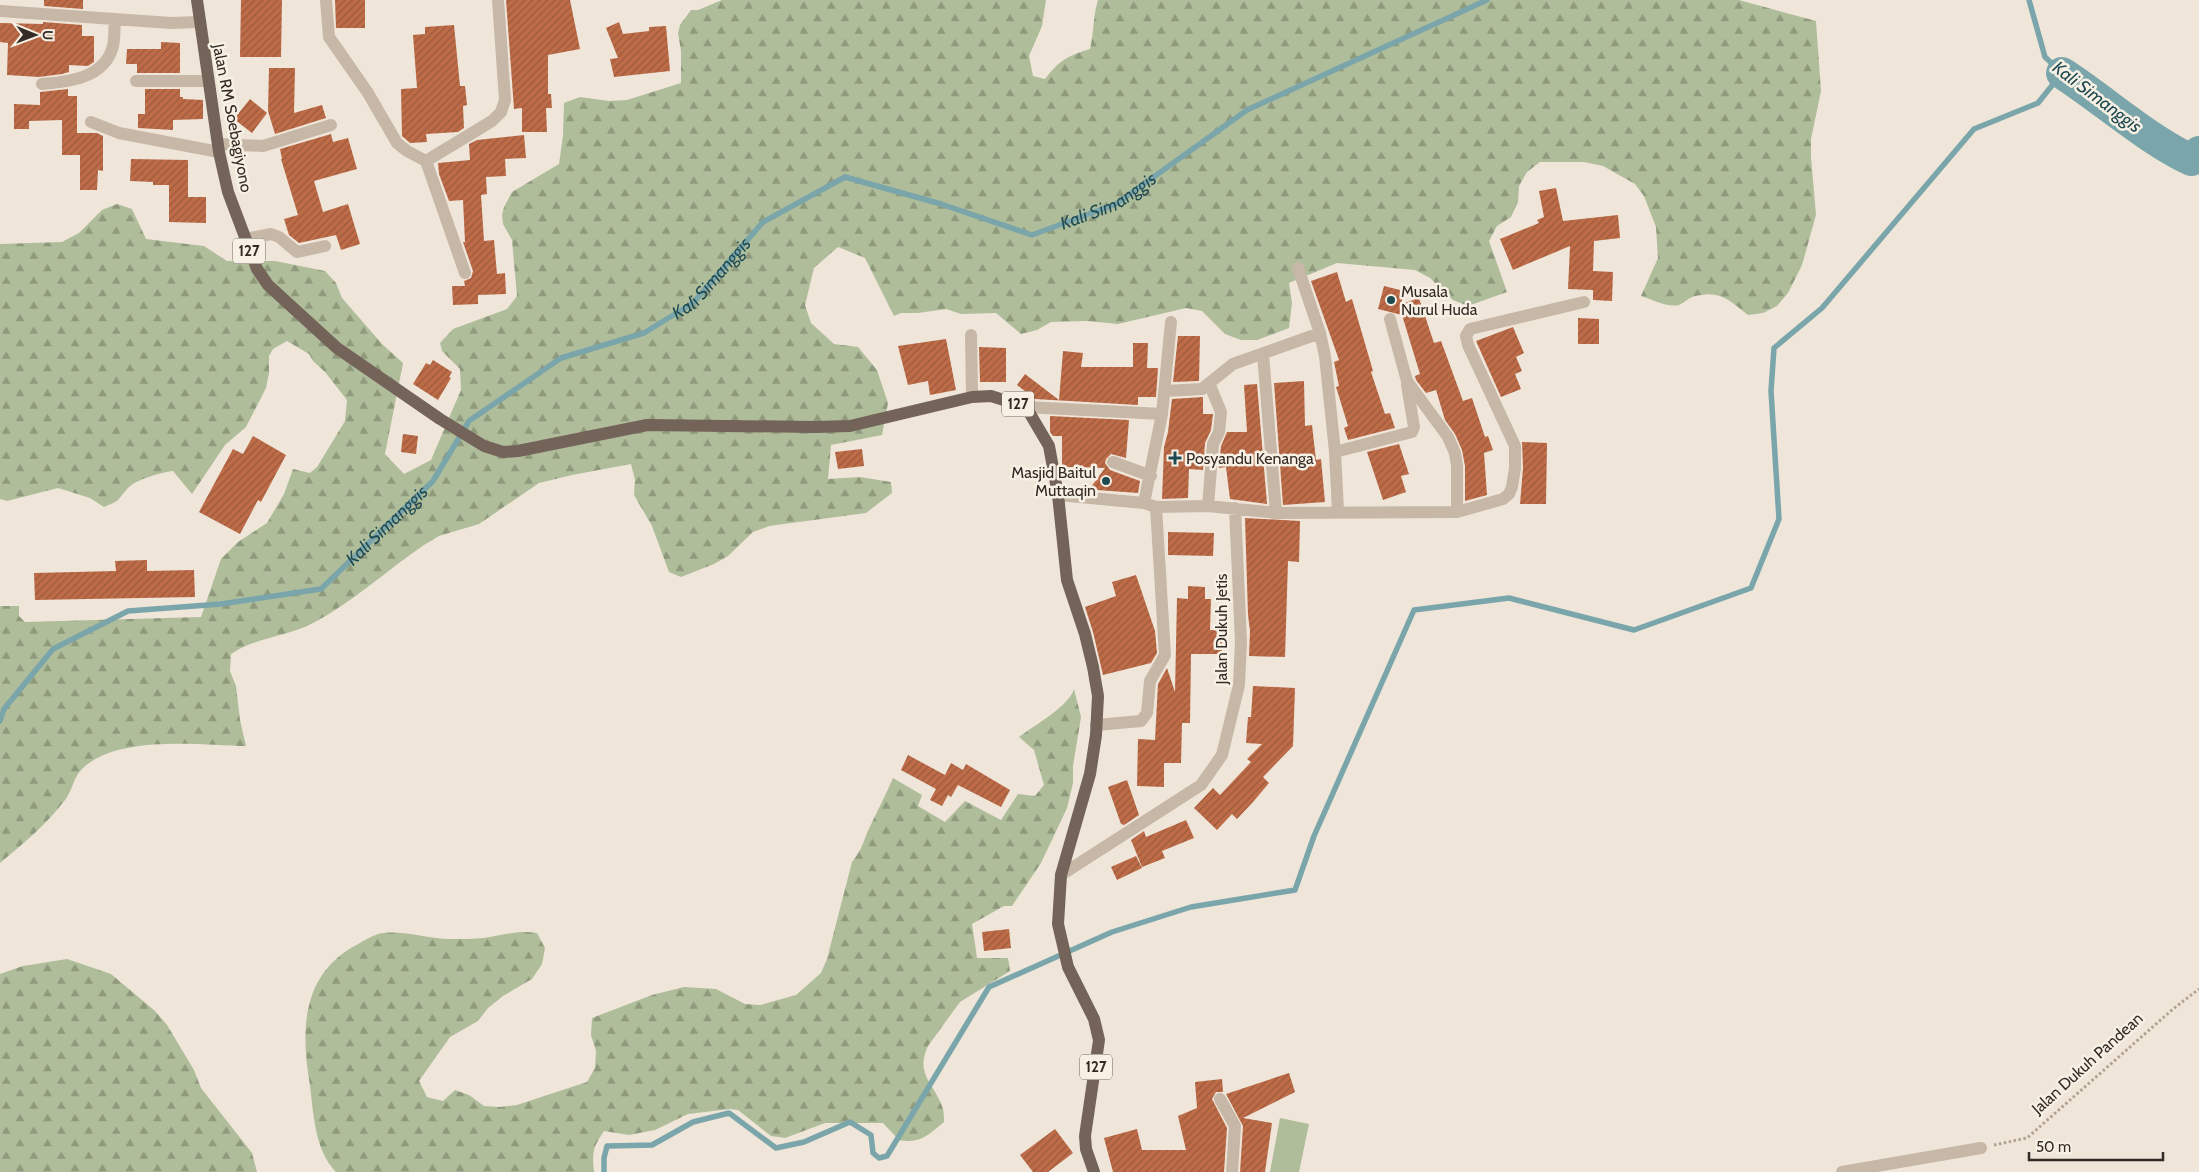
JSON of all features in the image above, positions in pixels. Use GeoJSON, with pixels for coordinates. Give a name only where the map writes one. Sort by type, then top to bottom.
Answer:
{"type":"FeatureCollection","features":[{"type":"Feature","properties":{"kind":"main road","name":"Jalan RM Soebagiyono"},"geometry":{"type":"LineString","coordinates":[[197,0],[208,81],[228,192],[257,269],[274,291],[337,348],[440,419],[484,446],[503,452],[518,451],[647,425],[850,426],[972,397]]}},
{"type":"Feature","properties":{"kind":"main road","name":"127"},"geometry":{"type":"LineString","coordinates":[[972,397],[991,396],[1026,407],[1049,446],[1058,496],[1068,580],[1094,667],[1098,696],[1090,774],[1061,875],[1058,924],[1068,967],[1094,1019],[1099,1040],[1085,1136],[1086,1149],[1094,1172]]}},
{"type":"Feature","properties":{"kind":"street"},"geometry":{"type":"LineString","coordinates":[[326,0],[329,37],[368,93],[397,143],[407,151],[426,161],[465,273]]}},
{"type":"Feature","properties":{"kind":"street"},"geometry":{"type":"LineString","coordinates":[[426,161],[492,121],[502,112],[505,100],[498,0]]}},
{"type":"Feature","properties":{"kind":"street"},"geometry":{"type":"LineString","coordinates":[[0,11],[171,23],[200,22]]}},
{"type":"Feature","properties":{"kind":"street"},"geometry":{"type":"LineString","coordinates":[[42,84],[69,82],[98,70],[113,47],[115,19]]}},
{"type":"Feature","properties":{"kind":"street"},"geometry":{"type":"LineString","coordinates":[[136,81],[208,81]]}},
{"type":"Feature","properties":{"kind":"street"},"geometry":{"type":"LineString","coordinates":[[91,122],[119,133],[219,148],[263,146],[331,126]]}},
{"type":"Feature","properties":{"kind":"street"},"geometry":{"type":"LineString","coordinates":[[245,239],[271,234],[279,237],[297,252],[325,246]]}},
{"type":"Feature","properties":{"kind":"street"},"geometry":{"type":"LineString","coordinates":[[1298,268],[1320,333],[1325,356],[1335,452],[1338,511]]}},
{"type":"Feature","properties":{"kind":"street"},"geometry":{"type":"LineString","coordinates":[[1058,496],[1150,505],[1208,506],[1276,513],[1338,511],[1458,512],[1503,499],[1509,494],[1515,468],[1515,446],[1468,345],[1466,336],[1470,329],[1584,302]]}},
{"type":"Feature","properties":{"kind":"street"},"geometry":{"type":"LineString","coordinates":[[1335,452],[1412,432],[1414,427],[1407,382],[1390,319]]}},
{"type":"Feature","properties":{"kind":"street"},"geometry":{"type":"LineString","coordinates":[[1096,724],[1141,721],[1147,713],[1150,681],[1165,655],[1150,505],[1151,476],[1166,391],[1171,322]]}},
{"type":"Feature","properties":{"kind":"street"},"geometry":{"type":"LineString","coordinates":[[1166,391],[1202,389],[1233,364],[1320,333]]}},
{"type":"Feature","properties":{"kind":"street"},"geometry":{"type":"LineString","coordinates":[[971,335],[972,397]]}},
{"type":"Feature","properties":{"kind":"street"},"geometry":{"type":"LineString","coordinates":[[1263,354],[1276,513]]}},
{"type":"Feature","properties":{"kind":"street"},"geometry":{"type":"LineString","coordinates":[[1407,382],[1448,437],[1455,453],[1458,512]]}},
{"type":"Feature","properties":{"kind":"street"},"geometry":{"type":"LineString","coordinates":[[1208,506],[1213,444],[1219,432],[1220,412],[1209,383]]}},
{"type":"Feature","properties":{"kind":"street"},"geometry":{"type":"LineString","coordinates":[[1026,407],[1162,414]]}},
{"type":"Feature","properties":{"kind":"street"},"geometry":{"type":"LineString","coordinates":[[1113,462],[1151,476]]}},
{"type":"Feature","properties":{"kind":"street","name":"Jalan Dukuh Jetis"},"geometry":{"type":"LineString","coordinates":[[1061,875],[1201,785],[1222,755],[1239,685],[1240,642],[1235,508]]}},
{"type":"Feature","properties":{"kind":"street"},"geometry":{"type":"LineString","coordinates":[[1220,1099],[1235,1126],[1232,1172]]}},
{"type":"Feature","properties":{"kind":"street"},"geometry":{"type":"LineString","coordinates":[[1842,1172],[1981,1148]]}},
{"type":"Feature","properties":{"kind":"path","name":"Jalan Dukuh Pandean"},"geometry":{"type":"LineString","coordinates":[[1981,1148],[2027,1138],[2173,1009],[2199,989]]}},
{"type":"Feature","properties":{"kind":"green space"},"geometry":{"type":"Polygon","coordinates":[[[722,0],[1046,0],[1042,26],[1029,56],[1033,76],[1045,79],[1064,59],[1090,49],[1098,0],[1739,0],[1816,21],[1821,91],[1811,139],[1811,157],[1816,215],[1802,265],[1788,293],[1777,306],[1763,313],[1748,315],[1729,300],[1709,294],[1692,297],[1675,306],[1641,296],[1658,258],[1656,227],[1644,196],[1635,184],[1603,166],[1584,162],[1540,162],[1527,172],[1519,186],[1518,202],[1511,217],[1497,226],[1489,241],[1507,292],[1468,306],[1453,300],[1430,278],[1415,270],[1337,263],[1289,283],[1292,303],[1289,328],[1257,340],[1241,340],[1225,334],[1202,311],[1186,308],[1118,324],[1087,321],[1051,322],[1037,330],[1021,334],[996,313],[961,314],[946,309],[918,313],[901,313],[894,316],[865,258],[838,247],[814,268],[805,305],[811,323],[834,344],[858,347],[877,370],[888,403],[882,435],[831,445],[828,479],[860,477],[891,482],[892,493],[866,513],[769,526],[753,532],[728,556],[714,564],[681,577],[669,572],[652,526],[634,495],[635,480],[631,464],[539,483],[479,524],[439,536],[424,545],[328,615],[303,628],[261,640],[231,654],[230,671],[236,686],[240,720],[246,746],[159,744],[136,746],[115,751],[96,759],[81,770],[58,809],[26,841],[0,863],[0,606],[19,606],[19,616],[25,622],[201,617],[221,559],[238,542],[267,523],[284,494],[293,469],[310,473],[317,467],[345,421],[347,400],[309,354],[287,341],[273,349],[269,356],[269,373],[266,388],[246,427],[225,445],[192,494],[173,471],[136,482],[117,501],[104,507],[90,498],[58,488],[7,501],[0,499],[0,244],[62,242],[79,233],[102,210],[117,204],[132,209],[146,239],[204,246],[227,261],[275,261],[325,271],[336,283],[342,298],[382,344],[403,363],[385,454],[404,474],[431,460],[461,390],[460,369],[442,351],[440,343],[453,329],[507,309],[517,296],[512,240],[503,224],[502,215],[512,192],[559,164],[563,136],[564,103],[580,97],[609,101],[627,100],[681,83],[681,51],[678,33],[680,25],[691,10],[698,10],[722,0]]]}},
{"type":"Feature","properties":{"kind":"green space"},"geometry":{"type":"Polygon","coordinates":[[[1074,689],[1081,717],[1073,766],[1073,783],[1067,808],[1041,863],[1012,906],[1004,906],[972,924],[977,958],[1008,958],[1010,971],[960,1002],[928,1046],[924,1056],[924,1071],[944,1112],[944,1122],[929,1134],[913,1141],[907,1141],[899,1140],[883,1123],[825,1123],[785,1138],[771,1136],[738,1110],[730,1109],[688,1114],[655,1130],[629,1135],[604,1131],[594,1150],[594,1172],[336,1172],[328,1162],[319,1140],[314,1116],[305,1042],[306,1023],[309,1006],[323,974],[335,960],[351,948],[375,935],[387,933],[405,933],[433,938],[472,939],[517,932],[537,933],[545,948],[542,964],[532,979],[503,996],[488,1008],[478,1021],[450,1037],[419,1081],[427,1097],[443,1101],[455,1090],[469,1095],[484,1106],[500,1107],[517,1105],[587,1082],[595,1068],[596,1051],[591,1035],[592,1018],[652,995],[684,987],[716,989],[745,1004],[760,1005],[796,995],[821,973],[827,959],[852,862],[861,848],[893,778],[922,795],[918,806],[945,822],[965,801],[1001,820],[1018,794],[1035,796],[1044,785],[1034,750],[1019,737],[1066,702],[1074,689]]]}},
{"type":"Feature","properties":{"kind":"green space"},"geometry":{"type":"Polygon","coordinates":[[[67,959],[111,974],[155,1011],[167,1025],[194,1070],[201,1088],[252,1153],[257,1172],[0,1172],[0,974],[23,966],[67,959]]]}},
{"type":"Feature","properties":{"kind":"green space"},"geometry":{"type":"Polygon","coordinates":[[[1280,1118],[1309,1124],[1299,1172],[1270,1172],[1280,1118]]]}},
{"type":"Feature","properties":{"kind":"building"},"geometry":{"type":"Polygon","coordinates":[[[44,0],[83,0],[83,9],[44,6],[44,0]]]}},
{"type":"Feature","properties":{"kind":"building"},"geometry":{"type":"Polygon","coordinates":[[[241,0],[282,0],[281,57],[240,57],[241,0]]]}},
{"type":"Feature","properties":{"kind":"building"},"geometry":{"type":"Polygon","coordinates":[[[335,0],[365,0],[365,28],[336,28],[335,0]]]}},
{"type":"Feature","properties":{"kind":"building"},"geometry":{"type":"Polygon","coordinates":[[[506,0],[570,0],[580,49],[548,55],[548,94],[551,94],[552,108],[546,108],[547,132],[522,132],[522,108],[514,109],[506,0]]]}},
{"type":"Feature","properties":{"kind":"building"},"geometry":{"type":"Polygon","coordinates":[[[43,22],[82,25],[82,36],[94,36],[94,62],[88,66],[69,65],[69,72],[62,74],[39,77],[7,75],[8,43],[0,42],[0,23],[43,24],[43,22]]]}},
{"type":"Feature","properties":{"kind":"building"},"geometry":{"type":"Polygon","coordinates":[[[619,22],[623,34],[649,31],[649,27],[666,26],[670,71],[614,77],[610,59],[618,58],[606,28],[619,22]]]}},
{"type":"Feature","properties":{"kind":"building"},"geometry":{"type":"Polygon","coordinates":[[[454,25],[460,86],[465,86],[467,105],[463,106],[464,128],[458,132],[426,134],[427,142],[410,143],[402,136],[401,89],[417,88],[413,35],[425,34],[425,27],[454,25]]]}},
{"type":"Feature","properties":{"kind":"building"},"geometry":{"type":"Polygon","coordinates":[[[161,42],[180,43],[180,73],[137,73],[137,64],[126,64],[127,49],[161,49],[161,42]]]}},
{"type":"Feature","properties":{"kind":"building"},"geometry":{"type":"Polygon","coordinates":[[[269,68],[295,68],[294,113],[322,105],[326,118],[275,134],[268,111],[269,68]]]}},
{"type":"Feature","properties":{"kind":"building"},"geometry":{"type":"Polygon","coordinates":[[[68,89],[68,96],[77,96],[77,133],[97,133],[103,136],[103,171],[98,170],[97,190],[80,190],[80,155],[62,155],[62,120],[29,121],[29,129],[14,129],[14,104],[40,105],[40,92],[68,89]]]}},
{"type":"Feature","properties":{"kind":"building"},"geometry":{"type":"Polygon","coordinates":[[[145,89],[180,89],[180,97],[183,97],[183,99],[203,100],[203,119],[173,120],[173,130],[138,128],[138,114],[145,114],[145,89]]]}},
{"type":"Feature","properties":{"kind":"building"},"geometry":{"type":"Polygon","coordinates":[[[250,99],[267,113],[252,133],[234,119],[250,99]]]}},
{"type":"Feature","properties":{"kind":"building"},"geometry":{"type":"Polygon","coordinates":[[[331,134],[333,142],[348,138],[357,169],[314,181],[323,212],[348,204],[360,244],[341,250],[336,235],[299,243],[289,235],[284,219],[298,215],[281,159],[280,149],[331,134]]]}},
{"type":"Feature","properties":{"kind":"building"},"geometry":{"type":"Polygon","coordinates":[[[524,135],[526,158],[505,159],[506,176],[486,177],[487,194],[481,195],[484,241],[494,240],[497,274],[505,273],[506,294],[478,295],[478,304],[453,305],[452,286],[465,286],[464,281],[471,278],[473,271],[463,242],[465,242],[463,200],[449,201],[439,174],[438,163],[470,160],[469,144],[477,140],[524,135]]]}},
{"type":"Feature","properties":{"kind":"building"},"geometry":{"type":"Polygon","coordinates":[[[131,159],[188,160],[188,197],[206,197],[206,223],[169,222],[169,185],[153,185],[153,182],[130,181],[131,159]]]}},
{"type":"Feature","properties":{"kind":"building"},"geometry":{"type":"Polygon","coordinates":[[[1556,188],[1563,221],[1618,215],[1620,238],[1594,241],[1593,271],[1613,272],[1612,301],[1593,300],[1593,290],[1568,289],[1570,246],[1513,270],[1500,239],[1539,223],[1537,220],[1544,217],[1539,191],[1556,188]]]}},
{"type":"Feature","properties":{"kind":"building"},"geometry":{"type":"Polygon","coordinates":[[[1337,272],[1346,302],[1352,299],[1373,371],[1371,372],[1385,414],[1390,413],[1395,428],[1348,440],[1344,428],[1348,426],[1336,387],[1339,386],[1334,362],[1339,360],[1311,281],[1337,272]]]}},
{"type":"Feature","properties":{"kind":"building"},"geometry":{"type":"Polygon","coordinates":[[[1384,286],[1404,291],[1401,304],[1419,298],[1434,343],[1441,341],[1463,401],[1472,398],[1485,437],[1488,436],[1493,450],[1484,453],[1487,495],[1465,501],[1465,466],[1462,450],[1455,434],[1445,420],[1436,390],[1426,393],[1416,380],[1415,376],[1420,374],[1402,315],[1378,309],[1384,286]]]}},
{"type":"Feature","properties":{"kind":"building"},"geometry":{"type":"Polygon","coordinates":[[[1578,318],[1599,319],[1599,344],[1578,344],[1578,318]]]}},
{"type":"Feature","properties":{"kind":"building"},"geometry":{"type":"Polygon","coordinates":[[[1513,327],[1524,353],[1516,357],[1522,371],[1515,374],[1521,389],[1501,397],[1476,341],[1513,327]]]}},
{"type":"Feature","properties":{"kind":"building"},"geometry":{"type":"Polygon","coordinates":[[[1178,336],[1200,336],[1199,381],[1173,382],[1178,336]]]}},
{"type":"Feature","properties":{"kind":"building"},"geometry":{"type":"Polygon","coordinates":[[[946,339],[956,390],[930,395],[928,381],[908,385],[898,346],[946,339]]]}},
{"type":"Feature","properties":{"kind":"building"},"geometry":{"type":"Polygon","coordinates":[[[1133,343],[1148,343],[1147,368],[1158,368],[1156,397],[1138,397],[1138,405],[1035,399],[1017,385],[1025,374],[1059,400],[1063,351],[1083,353],[1081,367],[1133,367],[1133,343]]]}},
{"type":"Feature","properties":{"kind":"building"},"geometry":{"type":"Polygon","coordinates":[[[979,347],[1006,348],[1006,382],[980,382],[979,347]]]}},
{"type":"Feature","properties":{"kind":"building"},"geometry":{"type":"Polygon","coordinates":[[[433,360],[452,372],[449,377],[451,378],[438,400],[413,384],[426,363],[430,365],[433,360]]]}},
{"type":"Feature","properties":{"kind":"building"},"geometry":{"type":"Polygon","coordinates":[[[1304,381],[1305,426],[1312,425],[1316,460],[1321,459],[1325,502],[1283,505],[1274,383],[1304,381]]]}},
{"type":"Feature","properties":{"kind":"building"},"geometry":{"type":"Polygon","coordinates":[[[1257,384],[1267,504],[1230,499],[1226,467],[1219,468],[1221,446],[1227,432],[1247,432],[1244,385],[1257,384]]]}},
{"type":"Feature","properties":{"kind":"building"},"geometry":{"type":"Polygon","coordinates":[[[1203,397],[1203,414],[1213,414],[1211,430],[1205,443],[1203,470],[1189,469],[1188,498],[1162,499],[1164,447],[1172,399],[1203,397]]]}},
{"type":"Feature","properties":{"kind":"building"},"geometry":{"type":"Polygon","coordinates":[[[1050,416],[1129,420],[1126,458],[1111,454],[1105,463],[1110,470],[1140,481],[1138,493],[1097,490],[1091,487],[1105,468],[1062,467],[1062,436],[1053,436],[1050,432],[1050,416]]]}},
{"type":"Feature","properties":{"kind":"building"},"geometry":{"type":"Polygon","coordinates":[[[403,434],[418,436],[416,454],[401,452],[403,434]]]}},
{"type":"Feature","properties":{"kind":"building"},"geometry":{"type":"Polygon","coordinates":[[[253,436],[286,455],[261,502],[258,500],[240,534],[199,512],[233,449],[243,454],[253,436]]]}},
{"type":"Feature","properties":{"kind":"building"},"geometry":{"type":"Polygon","coordinates":[[[1522,442],[1547,443],[1546,504],[1520,504],[1523,468],[1522,442]]]}},
{"type":"Feature","properties":{"kind":"building"},"geometry":{"type":"Polygon","coordinates":[[[1399,444],[1409,474],[1401,476],[1406,492],[1383,500],[1367,452],[1399,444]]]}},
{"type":"Feature","properties":{"kind":"building"},"geometry":{"type":"Polygon","coordinates":[[[862,449],[864,466],[838,469],[835,452],[862,449]]]}},
{"type":"Feature","properties":{"kind":"building"},"geometry":{"type":"Polygon","coordinates":[[[1245,518],[1300,521],[1299,562],[1288,561],[1285,657],[1249,656],[1250,631],[1245,518]]]}},
{"type":"Feature","properties":{"kind":"building"},"geometry":{"type":"Polygon","coordinates":[[[1168,532],[1214,533],[1213,556],[1168,555],[1168,532]]]}},
{"type":"Feature","properties":{"kind":"building"},"geometry":{"type":"Polygon","coordinates":[[[147,560],[147,571],[194,570],[195,597],[35,600],[34,573],[116,571],[115,561],[147,560]]]}},
{"type":"Feature","properties":{"kind":"building"},"geometry":{"type":"Polygon","coordinates":[[[1136,575],[1155,631],[1157,653],[1151,663],[1103,675],[1085,607],[1116,596],[1112,582],[1136,575]]]}},
{"type":"Feature","properties":{"kind":"building"},"geometry":{"type":"Polygon","coordinates":[[[1188,586],[1205,587],[1205,599],[1211,599],[1210,630],[1222,630],[1222,654],[1191,654],[1190,723],[1182,723],[1181,763],[1164,763],[1164,787],[1137,786],[1138,739],[1155,740],[1158,684],[1167,668],[1175,692],[1177,598],[1188,599],[1188,586]]]}},
{"type":"Feature","properties":{"kind":"building"},"geometry":{"type":"Polygon","coordinates":[[[1253,686],[1295,688],[1293,746],[1263,777],[1269,783],[1253,802],[1237,819],[1232,814],[1217,830],[1194,808],[1213,788],[1220,795],[1251,762],[1247,759],[1262,744],[1246,743],[1248,717],[1251,717],[1253,686]]]}},
{"type":"Feature","properties":{"kind":"building"},"geometry":{"type":"Polygon","coordinates":[[[908,755],[945,775],[951,763],[963,770],[966,764],[1010,790],[1001,807],[958,785],[951,797],[948,795],[942,806],[930,800],[936,789],[901,770],[908,755]]]}},
{"type":"Feature","properties":{"kind":"building"},"geometry":{"type":"Polygon","coordinates":[[[1127,780],[1139,815],[1124,825],[1121,824],[1108,787],[1127,780]]]}},
{"type":"Feature","properties":{"kind":"building"},"geometry":{"type":"Polygon","coordinates":[[[1186,820],[1194,838],[1162,851],[1165,858],[1142,867],[1131,840],[1144,831],[1146,837],[1186,820]]]}},
{"type":"Feature","properties":{"kind":"building"},"geometry":{"type":"Polygon","coordinates":[[[1136,856],[1142,868],[1117,880],[1111,867],[1136,856]]]}},
{"type":"Feature","properties":{"kind":"building"},"geometry":{"type":"Polygon","coordinates":[[[1009,929],[1011,948],[984,951],[982,932],[1009,929]]]}},
{"type":"Feature","properties":{"kind":"building"},"geometry":{"type":"Polygon","coordinates":[[[1289,1073],[1295,1092],[1243,1118],[1272,1123],[1265,1172],[1240,1172],[1243,1126],[1226,1094],[1289,1073]]]}},
{"type":"Feature","properties":{"kind":"building"},"geometry":{"type":"Polygon","coordinates":[[[1222,1079],[1223,1092],[1216,1092],[1212,1099],[1227,1128],[1224,1172],[1113,1172],[1104,1138],[1137,1129],[1142,1150],[1186,1150],[1178,1116],[1197,1108],[1195,1082],[1222,1079]]]}},
{"type":"Feature","properties":{"kind":"building"},"geometry":{"type":"Polygon","coordinates":[[[1055,1129],[1073,1153],[1048,1172],[1033,1172],[1020,1155],[1055,1129]]]}},
{"type":"Feature","properties":{"kind":"waterway","name":"Kali Simanggis"},"geometry":{"type":"LineString","coordinates":[[0,721],[4,709],[53,649],[128,611],[221,604],[321,589],[433,481],[469,421],[561,358],[644,333],[693,303],[763,222],[845,177],[941,204],[1032,235],[1116,204],[1247,110],[1487,0]]}},
{"type":"Feature","properties":{"kind":"waterway"},"geometry":{"type":"LineString","coordinates":[[604,1172],[604,1158],[607,1146],[652,1145],[693,1122],[729,1113],[776,1148],[804,1142],[850,1122],[871,1135],[873,1153],[879,1158],[887,1156],[989,987],[1112,932],[1191,907],[1295,890],[1314,836],[1414,610],[1509,598],[1634,630],[1751,588],[1779,519],[1771,391],[1774,348],[1822,308],[1974,129],[2038,103],[2062,73],[2045,57],[2029,0]]}},
{"type":"Feature","properties":{"kind":"waterway","name":"Kali Simanggis"},"geometry":{"type":"LineString","coordinates":[[2062,73],[2141,130],[2174,151],[2191,160],[2199,152]]}},
{"type":"Feature","properties":{"kind":"place","name":"Musala Nurul Huda"},"geometry":{"type":"Point","coordinates":[1391,300]}},
{"type":"Feature","properties":{"kind":"place","name":"Posyandu Kenanga"},"geometry":{"type":"Point","coordinates":[1175,458]}},
{"type":"Feature","properties":{"kind":"place","name":"Masjid Baitul Muttaqin"},"geometry":{"type":"Point","coordinates":[1106,481]}}]}
